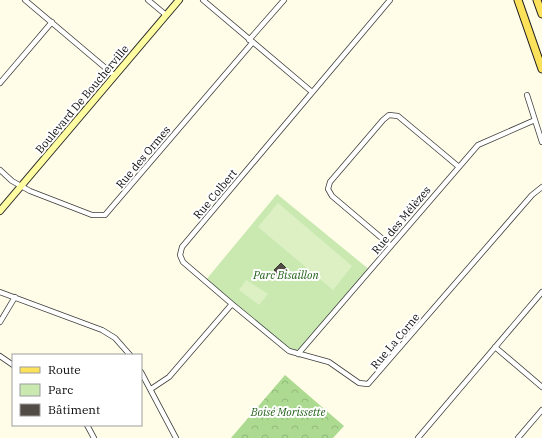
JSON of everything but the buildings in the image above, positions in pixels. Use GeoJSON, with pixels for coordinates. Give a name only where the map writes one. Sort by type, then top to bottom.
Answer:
{"type":"FeatureCollection","features":[{"type":"Feature","properties":{"kind":"main road"},"geometry":{"type":"LineString","coordinates":[[518,0],[542,69]]}},
{"type":"Feature","properties":{"kind":"main road"},"geometry":{"type":"LineString","coordinates":[[537,0],[542,14]]}},
{"type":"Feature","properties":{"kind":"street"},"geometry":{"type":"LineString","coordinates":[[25,0],[115,76]]}},
{"type":"Feature","properties":{"kind":"street"},"geometry":{"type":"LineString","coordinates":[[148,0],[166,15]]}},
{"type":"Feature","properties":{"kind":"street","name":"Boulevard De Boucherville"},"geometry":{"type":"LineString","coordinates":[[0,211],[179,0]]}},
{"type":"Feature","properties":{"kind":"street"},"geometry":{"type":"LineString","coordinates":[[203,0],[312,92]]}},
{"type":"Feature","properties":{"kind":"street","name":"Rue des Ormes"},"geometry":{"type":"LineString","coordinates":[[0,170],[30,191],[92,215],[98,216],[107,214],[284,0]]}},
{"type":"Feature","properties":{"kind":"street","name":"Rue Colbert"},"geometry":{"type":"LineString","coordinates":[[232,304],[183,262],[180,257],[181,249],[390,0]]}},
{"type":"Feature","properties":{"kind":"street"},"geometry":{"type":"LineString","coordinates":[[0,83],[52,22]]}},
{"type":"Feature","properties":{"kind":"street"},"geometry":{"type":"LineString","coordinates":[[527,95],[542,142]]}},
{"type":"Feature","properties":{"kind":"street"},"geometry":{"type":"LineString","coordinates":[[391,246],[332,196],[328,189],[330,182],[389,115],[398,116],[458,167]]}},
{"type":"Feature","properties":{"kind":"street","name":"Rue des Mélèzes"},"geometry":{"type":"LineString","coordinates":[[298,354],[458,167],[482,142],[535,120]]}},
{"type":"Feature","properties":{"kind":"street","name":"Rue La Corne"},"geometry":{"type":"LineString","coordinates":[[232,304],[290,351],[329,362],[359,383],[365,385],[370,383],[532,195],[542,187]]}},
{"type":"Feature","properties":{"kind":"street"},"geometry":{"type":"LineString","coordinates":[[0,292],[102,330],[115,338],[129,354]]}},
{"type":"Feature","properties":{"kind":"street"},"geometry":{"type":"LineString","coordinates":[[418,438],[542,292]]}},
{"type":"Feature","properties":{"kind":"street"},"geometry":{"type":"LineString","coordinates":[[0,322],[15,297]]}},
{"type":"Feature","properties":{"kind":"street"},"geometry":{"type":"LineString","coordinates":[[150,389],[169,377],[232,304]]}},
{"type":"Feature","properties":{"kind":"street"},"geometry":{"type":"LineString","coordinates":[[496,347],[542,387]]}},
{"type":"Feature","properties":{"kind":"street"},"geometry":{"type":"LineString","coordinates":[[0,356],[12,364]]}},
{"type":"Feature","properties":{"kind":"street"},"geometry":{"type":"LineString","coordinates":[[142,374],[176,438]]}},
{"type":"Feature","properties":{"kind":"street"},"geometry":{"type":"LineString","coordinates":[[518,438],[542,410]]}},
{"type":"Feature","properties":{"kind":"street"},"geometry":{"type":"LineString","coordinates":[[88,426],[94,438]]}},
{"type":"Feature","properties":{"kind":"green space","name":"Parc Bisaillon"},"geometry":{"type":"Polygon","coordinates":[[[277,194],[371,271],[298,354],[289,351],[205,281],[277,194]]]}},
{"type":"Feature","properties":{"kind":"green space"},"geometry":{"type":"Polygon","coordinates":[[[278,203],[352,266],[333,290],[258,227],[278,203]]]}},
{"type":"Feature","properties":{"kind":"green space"},"geometry":{"type":"Polygon","coordinates":[[[246,280],[268,294],[259,305],[239,290],[246,280]]]}},
{"type":"Feature","properties":{"kind":"green space","name":"Boisé Morissette"},"geometry":{"type":"Polygon","coordinates":[[[285,375],[344,426],[333,438],[231,438],[285,375]]]}}]}
